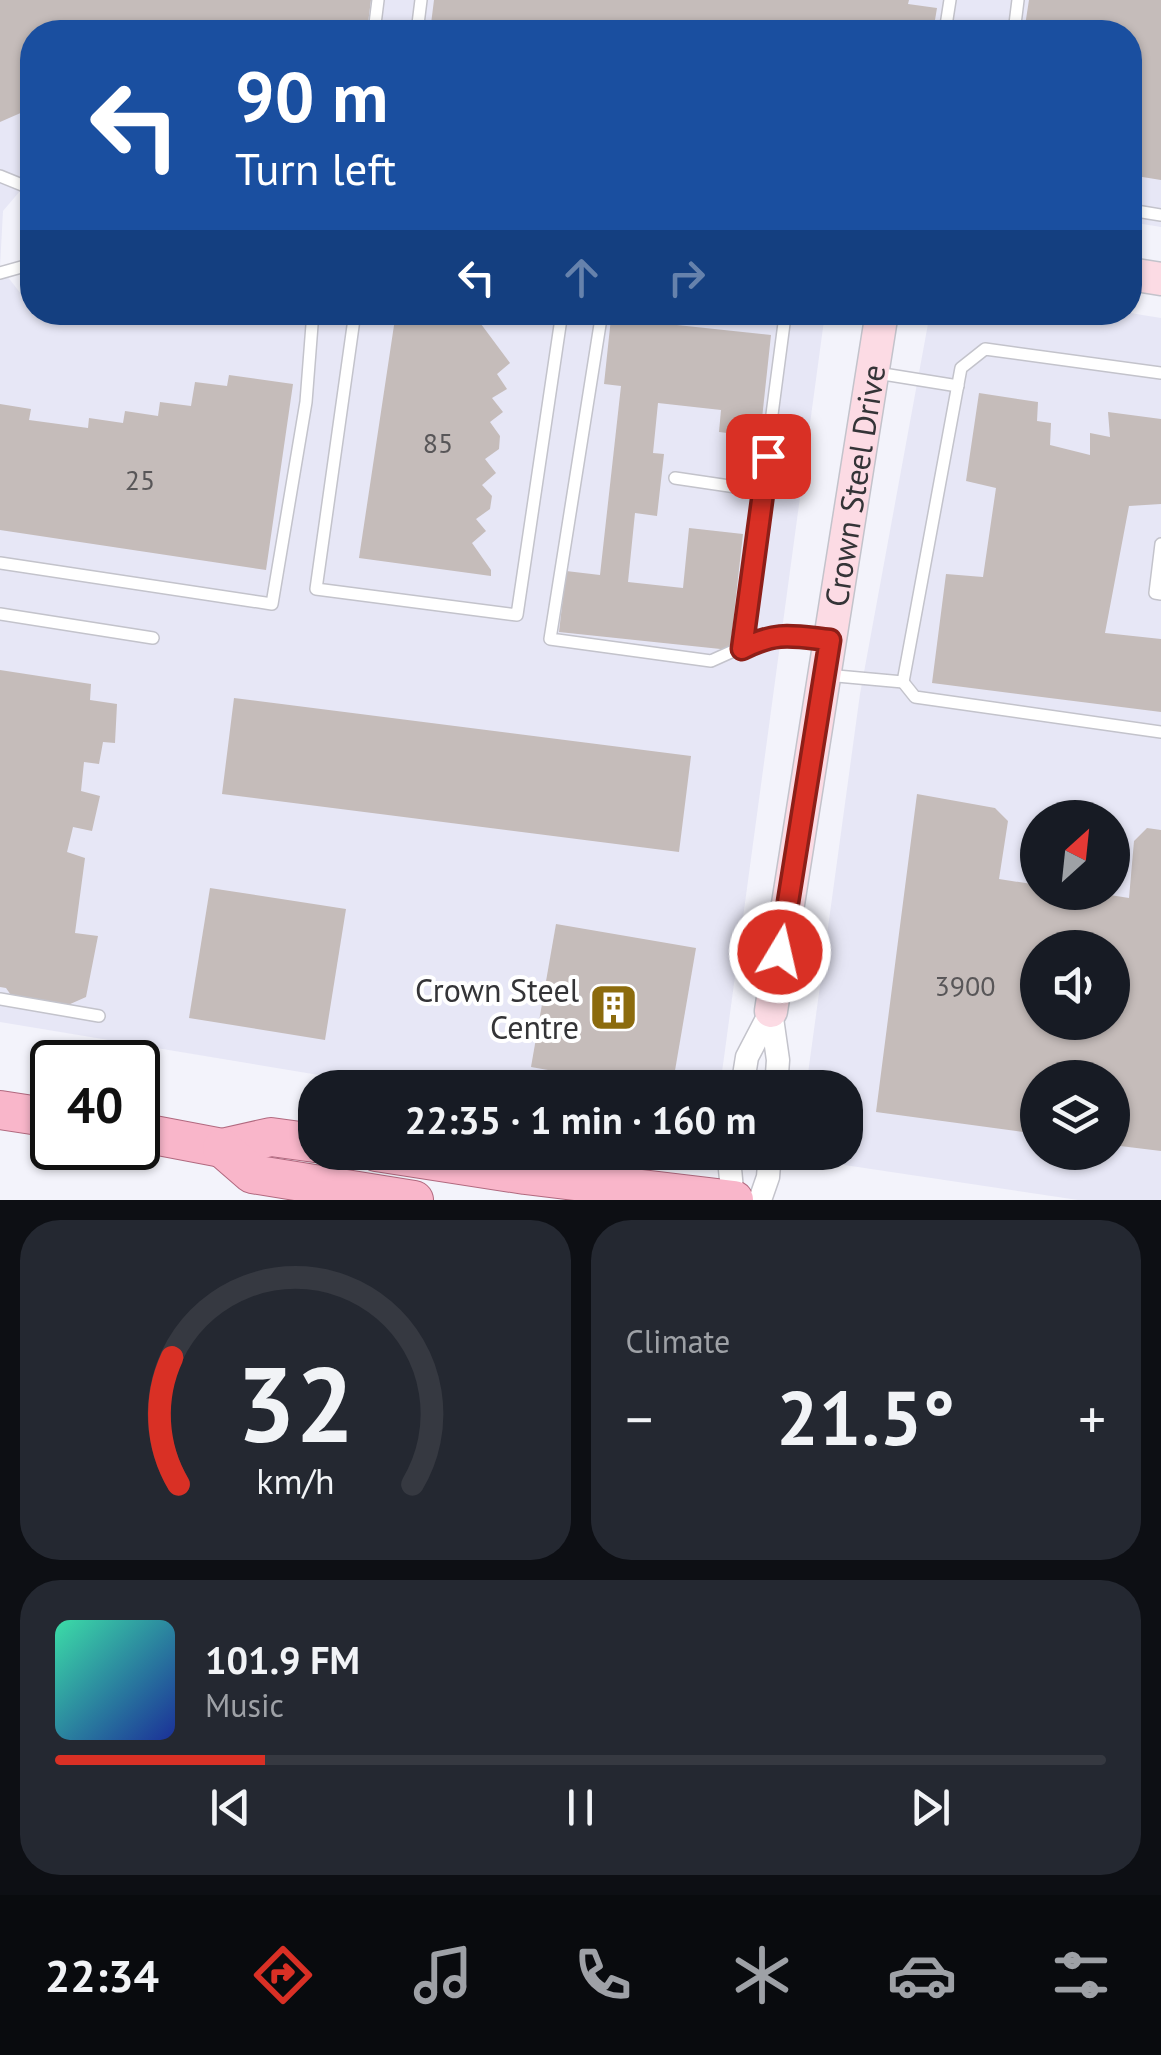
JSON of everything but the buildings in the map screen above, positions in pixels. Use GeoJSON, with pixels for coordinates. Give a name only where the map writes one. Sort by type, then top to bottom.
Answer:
{"type":"FeatureCollection","features":[{"type":"Feature","properties":{"kind":"main road"},"geometry":{"type":"LineString","coordinates":[[0,1110],[30,1115]]}},
{"type":"Feature","properties":{"kind":"main road"},"geometry":{"type":"LineString","coordinates":[[160,1136],[222,1148],[271,1137],[298,1141]]}},
{"type":"Feature","properties":{"kind":"main road"},"geometry":{"type":"LineString","coordinates":[[222,1148],[252,1174],[414,1200]]}},
{"type":"Feature","properties":{"kind":"main road"},"geometry":{"type":"LineString","coordinates":[[493,1170],[734,1200]]}},
{"type":"Feature","properties":{"kind":"street","name":"Crown Steel Drive"},"geometry":{"type":"LineString","coordinates":[[745,1070],[747,1057],[770,1011],[880,325]]}},
{"type":"Feature","properties":{"kind":"street","name":"Crown Steel Drive"},"geometry":{"type":"LineString","coordinates":[[770,1011],[777,1070]]}},
{"type":"Feature","properties":{"kind":"street"},"geometry":{"type":"LineString","coordinates":[[730,1170],[734,1200]]}},
{"type":"Feature","properties":{"kind":"street"},"geometry":{"type":"LineString","coordinates":[[760,1200],[769,1170]]}},
{"type":"Feature","properties":{"kind":"lane"},"geometry":{"type":"LineString","coordinates":[[0,562],[272,604],[306,402],[312,325]]}},
{"type":"Feature","properties":{"kind":"lane"},"geometry":{"type":"LineString","coordinates":[[353,325],[316,589],[517,615],[560,325]]}},
{"type":"Feature","properties":{"kind":"lane"},"geometry":{"type":"LineString","coordinates":[[600,325],[550,639],[711,660],[760,639],[780,635],[830,640]]}},
{"type":"Feature","properties":{"kind":"lane"},"geometry":{"type":"LineString","coordinates":[[742,649],[784,325]]}},
{"type":"Feature","properties":{"kind":"lane"},"geometry":{"type":"LineString","coordinates":[[902,682],[961,368],[985,349],[1161,373]]}},
{"type":"Feature","properties":{"kind":"lane"},"geometry":{"type":"LineString","coordinates":[[872,372],[958,386]]}},
{"type":"Feature","properties":{"kind":"lane"},"geometry":{"type":"LineString","coordinates":[[675,478],[764,491]]}},
{"type":"Feature","properties":{"kind":"lane"},"geometry":{"type":"LineString","coordinates":[[1161,544],[1155,593],[1161,594]]}},
{"type":"Feature","properties":{"kind":"lane"},"geometry":{"type":"LineString","coordinates":[[0,614],[154,638]]}},
{"type":"Feature","properties":{"kind":"lane"},"geometry":{"type":"LineString","coordinates":[[825,674],[902,682],[915,697],[1161,732]]}},
{"type":"Feature","properties":{"kind":"lane"},"geometry":{"type":"LineString","coordinates":[[0,999],[99,1016]]}},
{"type":"Feature","properties":{"kind":"shaded area"},"geometry":{"type":"Polygon","coordinates":[[[0,0],[1161,0],[1161,227],[1142,224],[1142,20],[20,20],[20,191],[3,211],[0,267],[0,0]]]}},
{"type":"Feature","properties":{"kind":"shaded area"},"geometry":{"type":"Polygon","coordinates":[[[0,267],[20,293],[20,325],[823,325],[722,1070],[298,1072],[160,1049],[160,1040],[108,1040],[0,1022],[0,267]]]}},
{"type":"Feature","properties":{"kind":"shaded area"},"geometry":{"type":"Polygon","coordinates":[[[1142,315],[1161,318],[1161,1200],[1078,1200],[863,1168],[863,1070],[808,1070],[860,694],[928,325],[1142,325],[1142,315]]]}},
{"type":"Feature","properties":{"kind":"place","name":"Crown Steel Centre"},"geometry":{"type":"Point","coordinates":[614,1008]}},
{"type":"Feature","properties":{"kind":"route"},"geometry":{"type":"LineString","coordinates":[[768,456],[742,649],[760,639],[780,635],[830,640],[780,952]]}}]}
